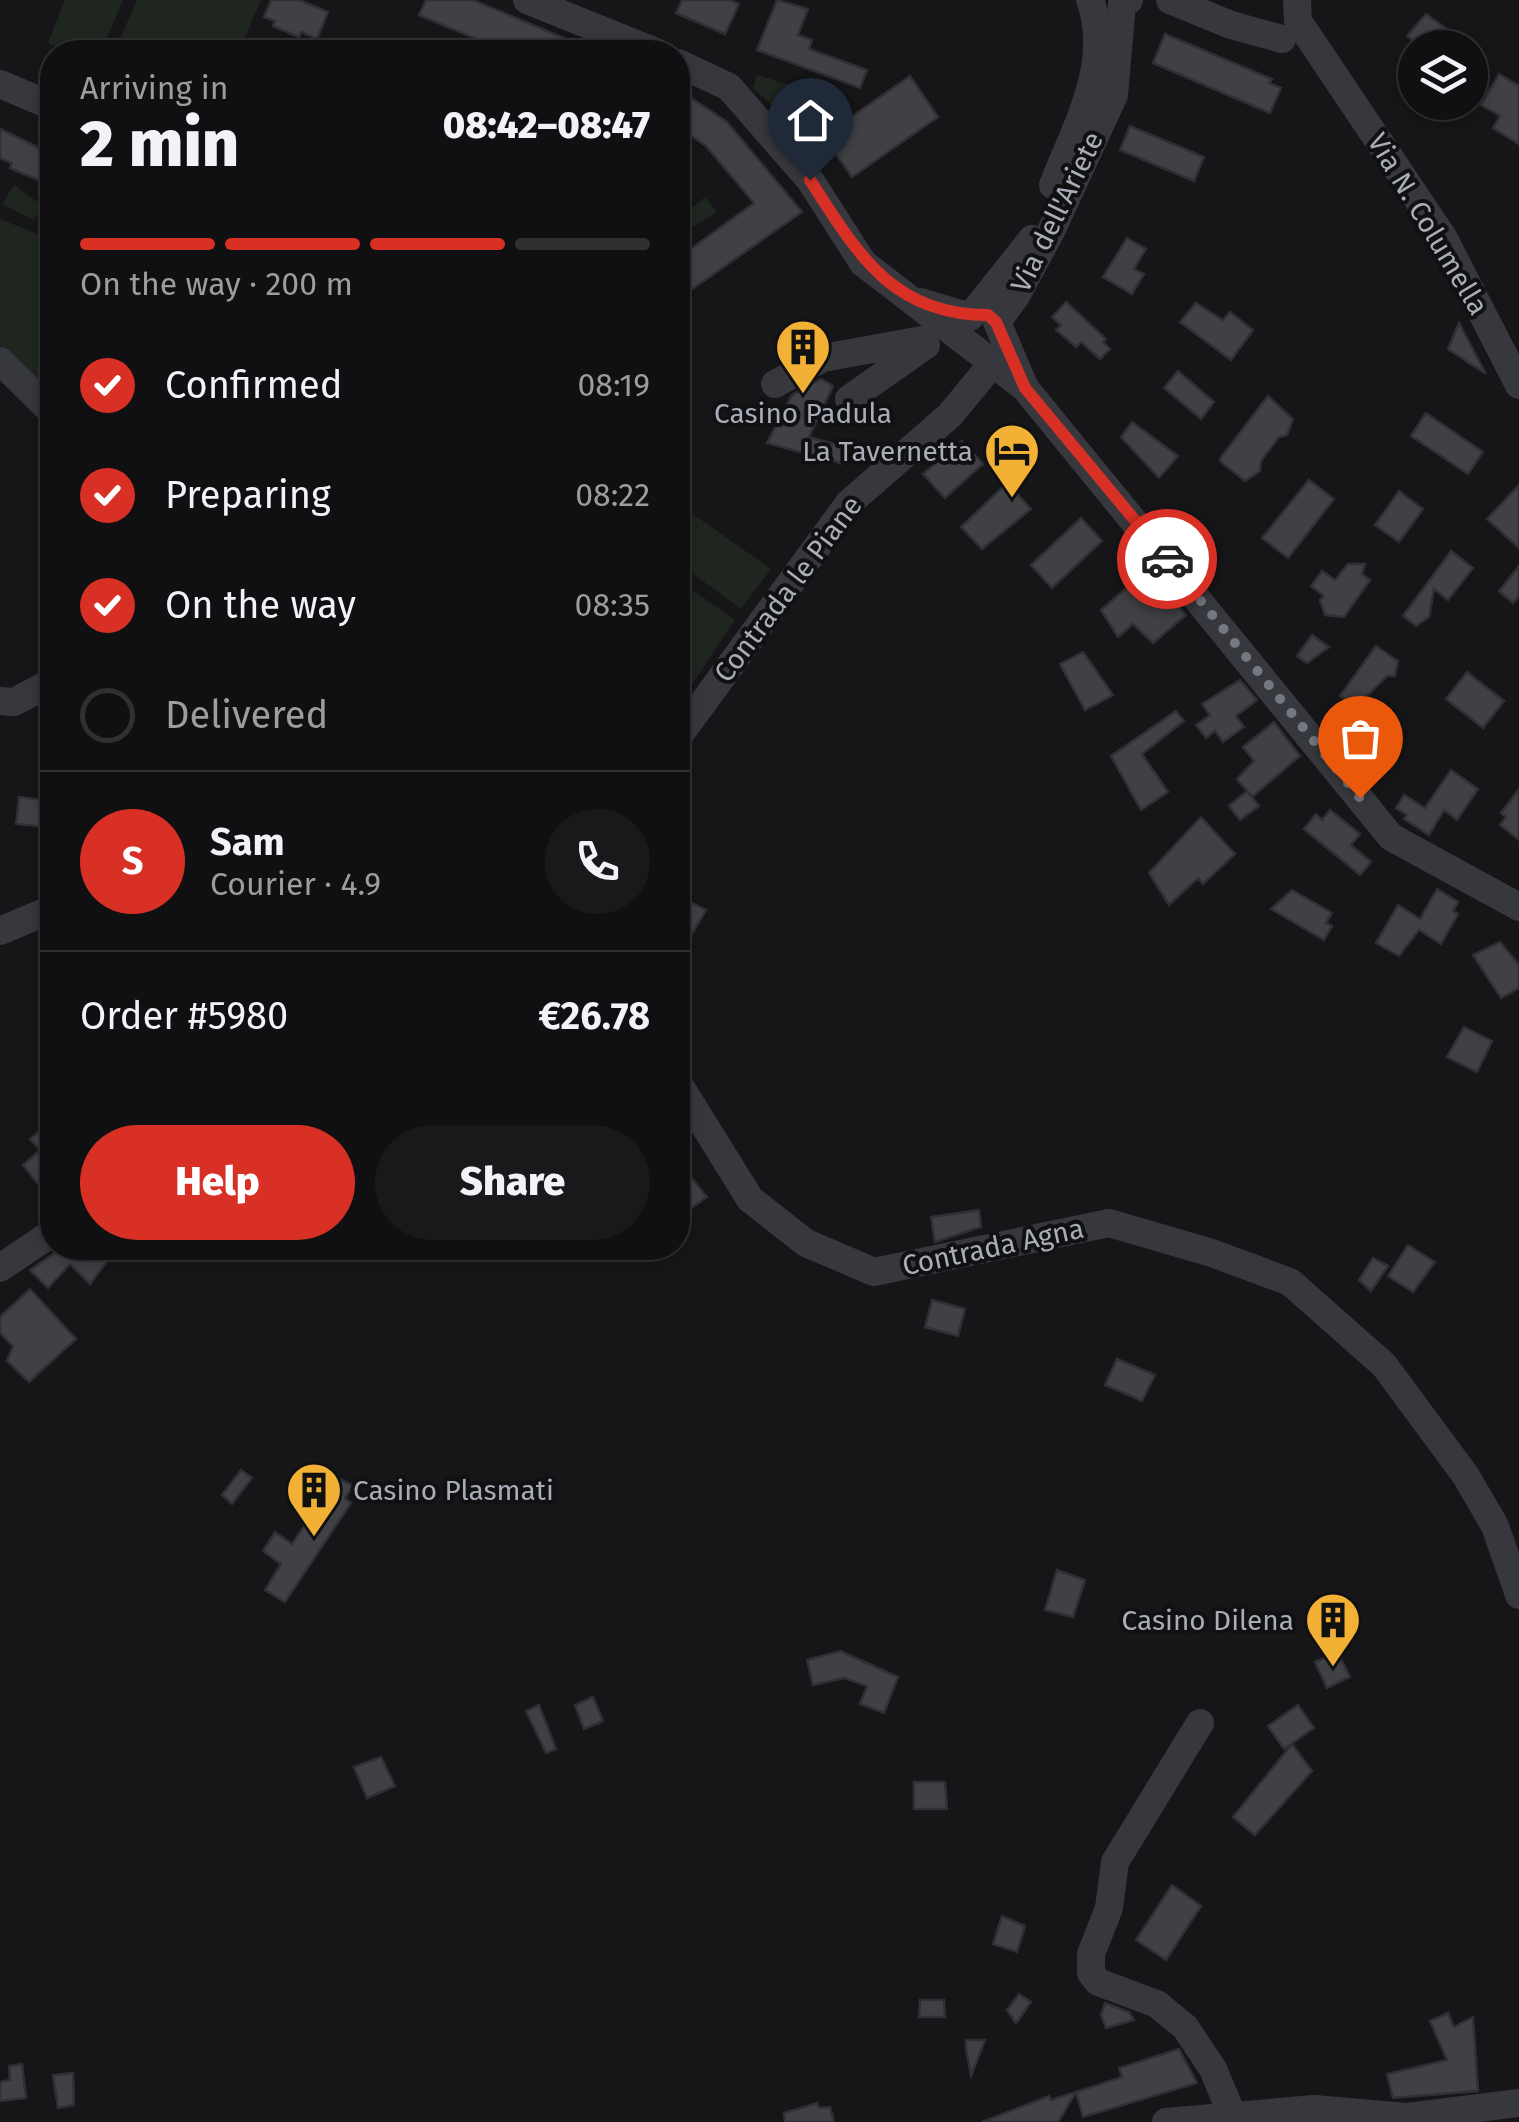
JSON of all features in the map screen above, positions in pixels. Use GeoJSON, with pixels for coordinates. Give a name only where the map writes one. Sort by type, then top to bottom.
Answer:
{"type":"FeatureCollection","features":[{"type":"Feature","properties":{"kind":"street"},"geometry":{"type":"LineString","coordinates":[[527,0],[626,40]]}},
{"type":"Feature","properties":{"kind":"street","name":"Via dell'Ariete"},"geometry":{"type":"LineString","coordinates":[[977,328],[1029,246],[1088,95],[1101,40],[1090,0]]}},
{"type":"Feature","properties":{"kind":"street","name":"Via dell'Ariete"},"geometry":{"type":"LineString","coordinates":[[977,328],[1016,296],[1051,231],[1114,95],[1117,22],[1122,4],[1129,0]]}},
{"type":"Feature","properties":{"kind":"street"},"geometry":{"type":"LineString","coordinates":[[1170,0],[1231,25],[1289,20]]}},
{"type":"Feature","properties":{"kind":"street","name":"Via N. Columella"},"geometry":{"type":"LineString","coordinates":[[1289,20],[1332,67],[1443,237],[1517,376]]}},
{"type":"Feature","properties":{"kind":"street","name":"Via dell'Ariete"},"geometry":{"type":"LineString","coordinates":[[690,69],[729,87],[810,180],[864,262],[905,296],[977,328],[1025,388]]}},
{"type":"Feature","properties":{"kind":"street"},"geometry":{"type":"LineString","coordinates":[[0,84],[40,101]]}},
{"type":"Feature","properties":{"kind":"street"},"geometry":{"type":"LineString","coordinates":[[765,128],[831,117]]}},
{"type":"Feature","properties":{"kind":"street","name":"Via dell'Ariete"},"geometry":{"type":"LineString","coordinates":[[977,328],[992,364],[1025,388]]}},
{"type":"Feature","properties":{"kind":"street"},"geometry":{"type":"LineString","coordinates":[[775,384],[823,358],[924,342],[849,399]]}},
{"type":"Feature","properties":{"kind":"street"},"geometry":{"type":"LineString","coordinates":[[0,361],[40,400]]}},
{"type":"Feature","properties":{"kind":"street","name":"Contrada le Piane"},"geometry":{"type":"LineString","coordinates":[[690,721],[849,503],[950,415],[992,364]]}},
{"type":"Feature","properties":{"kind":"street"},"geometry":{"type":"LineString","coordinates":[[1025,388],[1392,837],[1519,906]]}},
{"type":"Feature","properties":{"kind":"street"},"geometry":{"type":"LineString","coordinates":[[0,700],[14,702],[40,688]]}},
{"type":"Feature","properties":{"kind":"street"},"geometry":{"type":"LineString","coordinates":[[0,931],[40,916]]}},
{"type":"Feature","properties":{"kind":"street","name":"Contrada Agna"},"geometry":{"type":"LineString","coordinates":[[690,1110],[750,1200],[806,1243],[874,1272],[1109,1223],[1212,1253],[1290,1282],[1384,1365],[1454,1460],[1495,1526],[1519,1595]]}},
{"type":"Feature","properties":{"kind":"street"},"geometry":{"type":"LineString","coordinates":[[0,1268],[40,1241]]}},
{"type":"Feature","properties":{"kind":"street"},"geometry":{"type":"LineString","coordinates":[[1200,1722],[1115,1862],[1109,1908],[1090,1954],[1091,1972],[1098,1982],[1158,2004],[1186,2027],[1213,2070],[1233,2117]]}},
{"type":"Feature","properties":{"kind":"street"},"geometry":{"type":"LineString","coordinates":[[1166,2122],[1314,2109],[1407,2117],[1519,2103]]}},
{"type":"Feature","properties":{"kind":"shaded area"},"geometry":{"type":"Polygon","coordinates":[[[65,0],[123,0],[106,40],[49,40],[65,0]]]}},
{"type":"Feature","properties":{"kind":"shaded area"},"geometry":{"type":"Polygon","coordinates":[[[137,0],[261,0],[244,40],[119,40],[137,0]]]}},
{"type":"Feature","properties":{"kind":"shaded area"},"geometry":{"type":"Polygon","coordinates":[[[757,75],[824,95],[840,106],[830,111],[783,115],[753,88],[757,75]]]}},
{"type":"Feature","properties":{"kind":"shaded area"},"geometry":{"type":"Polygon","coordinates":[[[14,185],[40,204],[40,209],[34,220],[2,204],[14,185]]]}},
{"type":"Feature","properties":{"kind":"shaded area"},"geometry":{"type":"Polygon","coordinates":[[[705,197],[717,212],[690,229],[690,209],[705,197]]]}},
{"type":"Feature","properties":{"kind":"shaded area"},"geometry":{"type":"Polygon","coordinates":[[[0,219],[40,235],[40,382],[0,345],[0,219]]]}},
{"type":"Feature","properties":{"kind":"shaded area"},"geometry":{"type":"Polygon","coordinates":[[[690,512],[771,569],[741,609],[690,572],[690,512]]]}},
{"type":"Feature","properties":{"kind":"shaded area"},"geometry":{"type":"Polygon","coordinates":[[[694,591],[735,620],[690,688],[690,597],[694,591]]]}},
{"type":"Feature","properties":{"kind":"building"},"geometry":{"type":"Polygon","coordinates":[[[271,0],[299,0],[328,12],[317,39],[301,32],[299,37],[273,26],[275,21],[264,17],[271,0]]]}},
{"type":"Feature","properties":{"kind":"building"},"geometry":{"type":"Polygon","coordinates":[[[426,0],[473,0],[568,40],[479,40],[419,15],[426,0]]]}},
{"type":"Feature","properties":{"kind":"building"},"geometry":{"type":"Polygon","coordinates":[[[682,0],[730,0],[739,4],[725,34],[676,13],[682,0]]]}},
{"type":"Feature","properties":{"kind":"building"},"geometry":{"type":"Polygon","coordinates":[[[777,0],[808,9],[798,35],[812,40],[809,49],[867,70],[860,88],[757,50],[777,0]]]}},
{"type":"Feature","properties":{"kind":"building"},"geometry":{"type":"Polygon","coordinates":[[[1426,14],[1448,30],[1412,30],[1426,14]]]}},
{"type":"Feature","properties":{"kind":"building"},"geometry":{"type":"Polygon","coordinates":[[[1165,34],[1272,79],[1269,83],[1281,88],[1270,113],[1153,63],[1165,34]]]}},
{"type":"Feature","properties":{"kind":"building"},"geometry":{"type":"Polygon","coordinates":[[[1499,74],[1519,86],[1519,144],[1493,128],[1500,116],[1488,109],[1488,93],[1499,74]]]}},
{"type":"Feature","properties":{"kind":"building"},"geometry":{"type":"Polygon","coordinates":[[[910,76],[938,117],[852,177],[823,136],[841,131],[848,119],[910,76]]]}},
{"type":"Feature","properties":{"kind":"building"},"geometry":{"type":"Polygon","coordinates":[[[690,97],[727,122],[802,212],[690,291],[690,249],[754,203],[706,146],[690,135],[690,97]]]}},
{"type":"Feature","properties":{"kind":"building"},"geometry":{"type":"Polygon","coordinates":[[[1130,126],[1204,157],[1194,181],[1120,150],[1130,126]]]}},
{"type":"Feature","properties":{"kind":"building"},"geometry":{"type":"Polygon","coordinates":[[[0,129],[40,148],[40,181],[10,168],[12,163],[0,158],[0,129]]]}},
{"type":"Feature","properties":{"kind":"building"},"geometry":{"type":"Polygon","coordinates":[[[1127,238],[1146,249],[1134,269],[1144,274],[1132,294],[1103,277],[1127,238]]]}},
{"type":"Feature","properties":{"kind":"building"},"geometry":{"type":"Polygon","coordinates":[[[1066,302],[1106,339],[1103,342],[1110,349],[1100,359],[1081,342],[1076,347],[1056,330],[1061,325],[1052,317],[1066,302]]]}},
{"type":"Feature","properties":{"kind":"building"},"geometry":{"type":"Polygon","coordinates":[[[1196,303],[1223,320],[1230,312],[1253,330],[1231,360],[1180,322],[1196,303]]]}},
{"type":"Feature","properties":{"kind":"building"},"geometry":{"type":"Polygon","coordinates":[[[1459,323],[1486,374],[1448,349],[1459,323]]]}},
{"type":"Feature","properties":{"kind":"building"},"geometry":{"type":"Polygon","coordinates":[[[1178,371],[1214,402],[1201,419],[1164,388],[1178,371]]]}},
{"type":"Feature","properties":{"kind":"building"},"geometry":{"type":"Polygon","coordinates":[[[821,379],[833,386],[809,437],[847,448],[844,464],[767,443],[792,395],[821,379]]]}},
{"type":"Feature","properties":{"kind":"building"},"geometry":{"type":"Polygon","coordinates":[[[1268,396],[1293,419],[1287,435],[1279,437],[1261,461],[1260,471],[1245,481],[1220,461],[1221,457],[1268,396]]]}},
{"type":"Feature","properties":{"kind":"building"},"geometry":{"type":"Polygon","coordinates":[[[1426,413],[1483,452],[1468,474],[1411,436],[1426,413]]]}},
{"type":"Feature","properties":{"kind":"building"},"geometry":{"type":"Polygon","coordinates":[[[1132,422],[1178,456],[1159,478],[1121,437],[1132,422]]]}},
{"type":"Feature","properties":{"kind":"building"},"geometry":{"type":"Polygon","coordinates":[[[962,441],[983,464],[945,498],[923,474],[962,441]]]}},
{"type":"Feature","properties":{"kind":"building"},"geometry":{"type":"Polygon","coordinates":[[[1309,480],[1334,499],[1288,558],[1262,538],[1309,480]]]}},
{"type":"Feature","properties":{"kind":"building"},"geometry":{"type":"Polygon","coordinates":[[[1007,483],[1031,509],[982,549],[961,527],[1007,483]]]}},
{"type":"Feature","properties":{"kind":"building"},"geometry":{"type":"Polygon","coordinates":[[[1519,485],[1519,548],[1487,519],[1519,485]]]}},
{"type":"Feature","properties":{"kind":"building"},"geometry":{"type":"Polygon","coordinates":[[[1399,491],[1423,509],[1399,542],[1375,525],[1399,491]]]}},
{"type":"Feature","properties":{"kind":"building"},"geometry":{"type":"Polygon","coordinates":[[[1081,518],[1102,541],[1052,588],[1031,565],[1081,518]]]}},
{"type":"Feature","properties":{"kind":"building"},"geometry":{"type":"Polygon","coordinates":[[[1451,551],[1473,568],[1448,600],[1434,589],[1429,617],[1416,626],[1403,616],[1451,551]]]}},
{"type":"Feature","properties":{"kind":"building"},"geometry":{"type":"Polygon","coordinates":[[[1348,564],[1365,564],[1362,574],[1370,580],[1344,617],[1325,615],[1320,600],[1324,596],[1311,586],[1322,571],[1335,580],[1348,564]]]}},
{"type":"Feature","properties":{"kind":"building"},"geometry":{"type":"Polygon","coordinates":[[[1519,566],[1519,596],[1513,603],[1499,591],[1519,566]]]}},
{"type":"Feature","properties":{"kind":"building"},"geometry":{"type":"Polygon","coordinates":[[[1132,583],[1151,606],[1167,593],[1186,615],[1153,643],[1133,624],[1118,637],[1101,610],[1132,583]]]}},
{"type":"Feature","properties":{"kind":"building"},"geometry":{"type":"Polygon","coordinates":[[[1312,635],[1329,647],[1307,663],[1297,656],[1312,635]]]}},
{"type":"Feature","properties":{"kind":"building"},"geometry":{"type":"Polygon","coordinates":[[[1376,646],[1398,661],[1395,676],[1387,676],[1356,707],[1340,696],[1376,646]]]}},
{"type":"Feature","properties":{"kind":"building"},"geometry":{"type":"Polygon","coordinates":[[[1083,652],[1113,695],[1085,710],[1060,664],[1083,652]]]}},
{"type":"Feature","properties":{"kind":"building"},"geometry":{"type":"Polygon","coordinates":[[[1467,672],[1504,701],[1483,728],[1446,699],[1467,672]]]}},
{"type":"Feature","properties":{"kind":"building"},"geometry":{"type":"Polygon","coordinates":[[[1240,680],[1257,700],[1236,716],[1244,727],[1223,742],[1215,731],[1206,738],[1196,725],[1210,715],[1202,704],[1240,680]]]}},
{"type":"Feature","properties":{"kind":"building"},"geometry":{"type":"Polygon","coordinates":[[[1176,711],[1184,721],[1142,754],[1168,792],[1141,810],[1111,756],[1176,711]]]}},
{"type":"Feature","properties":{"kind":"building"},"geometry":{"type":"Polygon","coordinates":[[[1274,722],[1300,756],[1252,797],[1237,779],[1254,761],[1243,747],[1274,722]]]}},
{"type":"Feature","properties":{"kind":"building"},"geometry":{"type":"Polygon","coordinates":[[[1451,770],[1478,789],[1457,820],[1444,810],[1429,835],[1404,819],[1407,815],[1396,808],[1404,795],[1425,808],[1451,770]]]}},
{"type":"Feature","properties":{"kind":"building"},"geometry":{"type":"Polygon","coordinates":[[[1519,789],[1519,840],[1500,825],[1506,817],[1501,813],[1519,789]]]}},
{"type":"Feature","properties":{"kind":"building"},"geometry":{"type":"Polygon","coordinates":[[[1247,791],[1259,806],[1240,820],[1229,806],[1247,791]]]}},
{"type":"Feature","properties":{"kind":"building"},"geometry":{"type":"Polygon","coordinates":[[[19,797],[40,800],[40,826],[16,824],[19,797]]]}},
{"type":"Feature","properties":{"kind":"building"},"geometry":{"type":"Polygon","coordinates":[[[1330,810],[1360,834],[1351,845],[1371,862],[1360,875],[1304,829],[1316,814],[1322,820],[1330,810]]]}},
{"type":"Feature","properties":{"kind":"building"},"geometry":{"type":"Polygon","coordinates":[[[1201,817],[1235,854],[1203,884],[1198,878],[1169,905],[1149,873],[1201,817]]]}},
{"type":"Feature","properties":{"kind":"building"},"geometry":{"type":"Polygon","coordinates":[[[1437,889],[1458,902],[1453,911],[1458,914],[1441,944],[1419,930],[1399,956],[1376,943],[1398,905],[1420,919],[1437,889]]]}},
{"type":"Feature","properties":{"kind":"building"},"geometry":{"type":"Polygon","coordinates":[[[1292,890],[1332,913],[1326,923],[1332,926],[1324,940],[1271,909],[1292,890]]]}},
{"type":"Feature","properties":{"kind":"building"},"geometry":{"type":"Polygon","coordinates":[[[690,902],[706,910],[690,937],[690,902]]]}},
{"type":"Feature","properties":{"kind":"building"},"geometry":{"type":"Polygon","coordinates":[[[1500,942],[1519,965],[1519,988],[1501,998],[1473,955],[1500,942]]]}},
{"type":"Feature","properties":{"kind":"building"},"geometry":{"type":"Polygon","coordinates":[[[1464,1027],[1492,1041],[1477,1072],[1447,1057],[1464,1027]]]}},
{"type":"Feature","properties":{"kind":"building"},"geometry":{"type":"Polygon","coordinates":[[[40,1131],[40,1150],[30,1139],[40,1131]]]}},
{"type":"Feature","properties":{"kind":"building"},"geometry":{"type":"Polygon","coordinates":[[[40,1150],[40,1186],[23,1165],[40,1150]]]}},
{"type":"Feature","properties":{"kind":"building"},"geometry":{"type":"Polygon","coordinates":[[[690,1176],[707,1197],[690,1209],[690,1176]]]}},
{"type":"Feature","properties":{"kind":"building"},"geometry":{"type":"Polygon","coordinates":[[[979,1210],[981,1227],[935,1242],[931,1217],[979,1210]]]}},
{"type":"Feature","properties":{"kind":"building"},"geometry":{"type":"Polygon","coordinates":[[[1408,1245],[1435,1262],[1413,1292],[1388,1276],[1408,1245]]]}},
{"type":"Feature","properties":{"kind":"building"},"geometry":{"type":"Polygon","coordinates":[[[1373,1258],[1388,1266],[1371,1291],[1359,1280],[1373,1258]]]}},
{"type":"Feature","properties":{"kind":"building"},"geometry":{"type":"Polygon","coordinates":[[[45,1260],[108,1260],[90,1284],[70,1264],[48,1288],[30,1270],[45,1260]]]}},
{"type":"Feature","properties":{"kind":"building"},"geometry":{"type":"Polygon","coordinates":[[[30,1289],[76,1339],[29,1382],[7,1361],[13,1346],[0,1333],[0,1317],[30,1289]]]}},
{"type":"Feature","properties":{"kind":"building"},"geometry":{"type":"Polygon","coordinates":[[[932,1300],[965,1309],[958,1336],[925,1327],[932,1300]]]}},
{"type":"Feature","properties":{"kind":"building"},"geometry":{"type":"Polygon","coordinates":[[[1117,1359],[1155,1375],[1142,1401],[1105,1385],[1117,1359]]]}},
{"type":"Feature","properties":{"kind":"building"},"geometry":{"type":"Polygon","coordinates":[[[241,1470],[252,1478],[232,1504],[222,1495],[241,1470]]]}},
{"type":"Feature","properties":{"kind":"building","name":"Casino Plasmati"},"geometry":{"type":"Polygon","coordinates":[[[337,1477],[353,1486],[345,1498],[351,1503],[285,1602],[265,1590],[281,1564],[263,1551],[275,1532],[292,1544],[337,1477]]]}},
{"type":"Feature","properties":{"kind":"building"},"geometry":{"type":"Polygon","coordinates":[[[1057,1570],[1085,1580],[1073,1617],[1045,1610],[1057,1570]]]}},
{"type":"Feature","properties":{"kind":"building"},"geometry":{"type":"Polygon","coordinates":[[[840,1651],[898,1677],[884,1713],[860,1704],[867,1686],[844,1678],[813,1685],[807,1660],[840,1651]]]}},
{"type":"Feature","properties":{"kind":"building","name":"Casino Dilena"},"geometry":{"type":"Polygon","coordinates":[[[1338,1653],[1350,1677],[1327,1688],[1315,1662],[1338,1653]]]}},
{"type":"Feature","properties":{"kind":"building"},"geometry":{"type":"Polygon","coordinates":[[[593,1697],[603,1721],[584,1729],[575,1705],[593,1697]]]}},
{"type":"Feature","properties":{"kind":"building"},"geometry":{"type":"Polygon","coordinates":[[[539,1705],[556,1749],[546,1753],[526,1711],[539,1705]]]}},
{"type":"Feature","properties":{"kind":"building"},"geometry":{"type":"Polygon","coordinates":[[[1298,1705],[1314,1728],[1284,1749],[1268,1726],[1298,1705]]]}},
{"type":"Feature","properties":{"kind":"building"},"geometry":{"type":"Polygon","coordinates":[[[1292,1744],[1312,1771],[1255,1835],[1233,1817],[1292,1744]]]}},
{"type":"Feature","properties":{"kind":"building"},"geometry":{"type":"Polygon","coordinates":[[[381,1757],[395,1786],[367,1798],[354,1767],[381,1757]]]}},
{"type":"Feature","properties":{"kind":"building"},"geometry":{"type":"Polygon","coordinates":[[[914,1782],[945,1782],[947,1809],[914,1809],[914,1782]]]}},
{"type":"Feature","properties":{"kind":"building"},"geometry":{"type":"Polygon","coordinates":[[[1172,1885],[1201,1906],[1166,1960],[1136,1940],[1172,1885]]]}},
{"type":"Feature","properties":{"kind":"building"},"geometry":{"type":"Polygon","coordinates":[[[1002,1916],[1025,1926],[1017,1952],[993,1944],[1002,1916]]]}},
{"type":"Feature","properties":{"kind":"building"},"geometry":{"type":"Polygon","coordinates":[[[1019,1994],[1031,2002],[1016,2023],[1007,2010],[1019,1994]]]}},
{"type":"Feature","properties":{"kind":"building"},"geometry":{"type":"Polygon","coordinates":[[[920,2000],[944,2000],[945,2017],[919,2017],[920,2000]]]}},
{"type":"Feature","properties":{"kind":"building"},"geometry":{"type":"Polygon","coordinates":[[[1105,2003],[1129,2012],[1134,2020],[1106,2028],[1101,2015],[1105,2003]]]}},
{"type":"Feature","properties":{"kind":"building"},"geometry":{"type":"Polygon","coordinates":[[[1448,2013],[1454,2027],[1473,2017],[1478,2091],[1393,2098],[1387,2074],[1447,2060],[1430,2021],[1448,2013]]]}},
{"type":"Feature","properties":{"kind":"building"},"geometry":{"type":"Polygon","coordinates":[[[966,2040],[985,2040],[971,2076],[966,2048],[966,2040]]]}},
{"type":"Feature","properties":{"kind":"building"},"geometry":{"type":"Polygon","coordinates":[[[1179,2049],[1197,2083],[1083,2117],[1076,2092],[1122,2077],[1119,2068],[1179,2049]]]}},
{"type":"Feature","properties":{"kind":"building"},"geometry":{"type":"Polygon","coordinates":[[[22,2064],[26,2098],[0,2101],[0,2082],[10,2080],[9,2066],[22,2064]]]}},
{"type":"Feature","properties":{"kind":"building"},"geometry":{"type":"Polygon","coordinates":[[[73,2073],[74,2105],[58,2108],[53,2075],[73,2073]]]}},
{"type":"Feature","properties":{"kind":"building"},"geometry":{"type":"Polygon","coordinates":[[[1076,2092],[1058,2122],[982,2122],[1049,2096],[1051,2100],[1076,2092]]]}},
{"type":"Feature","properties":{"kind":"building"},"geometry":{"type":"Polygon","coordinates":[[[817,2103],[819,2108],[830,2107],[834,2122],[785,2122],[784,2113],[817,2103]]]}},
{"type":"Feature","properties":{"kind":"way so far"},"geometry":{"type":"LineString","coordinates":[[1167,559],[1360,798]]}},
{"type":"Feature","properties":{"kind":"place","name":"Casino Padula"},"geometry":{"type":"Point","coordinates":[803,396]}},
{"type":"Feature","properties":{"kind":"place","name":"La Tavernetta"},"geometry":{"type":"Point","coordinates":[1012,500]}},
{"type":"Feature","properties":{"kind":"place","name":"Casino Plasmati"},"geometry":{"type":"Point","coordinates":[314,1539]}},
{"type":"Feature","properties":{"kind":"place","name":"Casino Dilena"},"geometry":{"type":"Point","coordinates":[1333,1669]}},
{"type":"Feature","properties":{"kind":"route"},"geometry":{"type":"LineString","coordinates":[[810,180],[864,262],[905,296],[970,317],[988,315],[996,322],[1025,388],[1167,559]]}}]}
